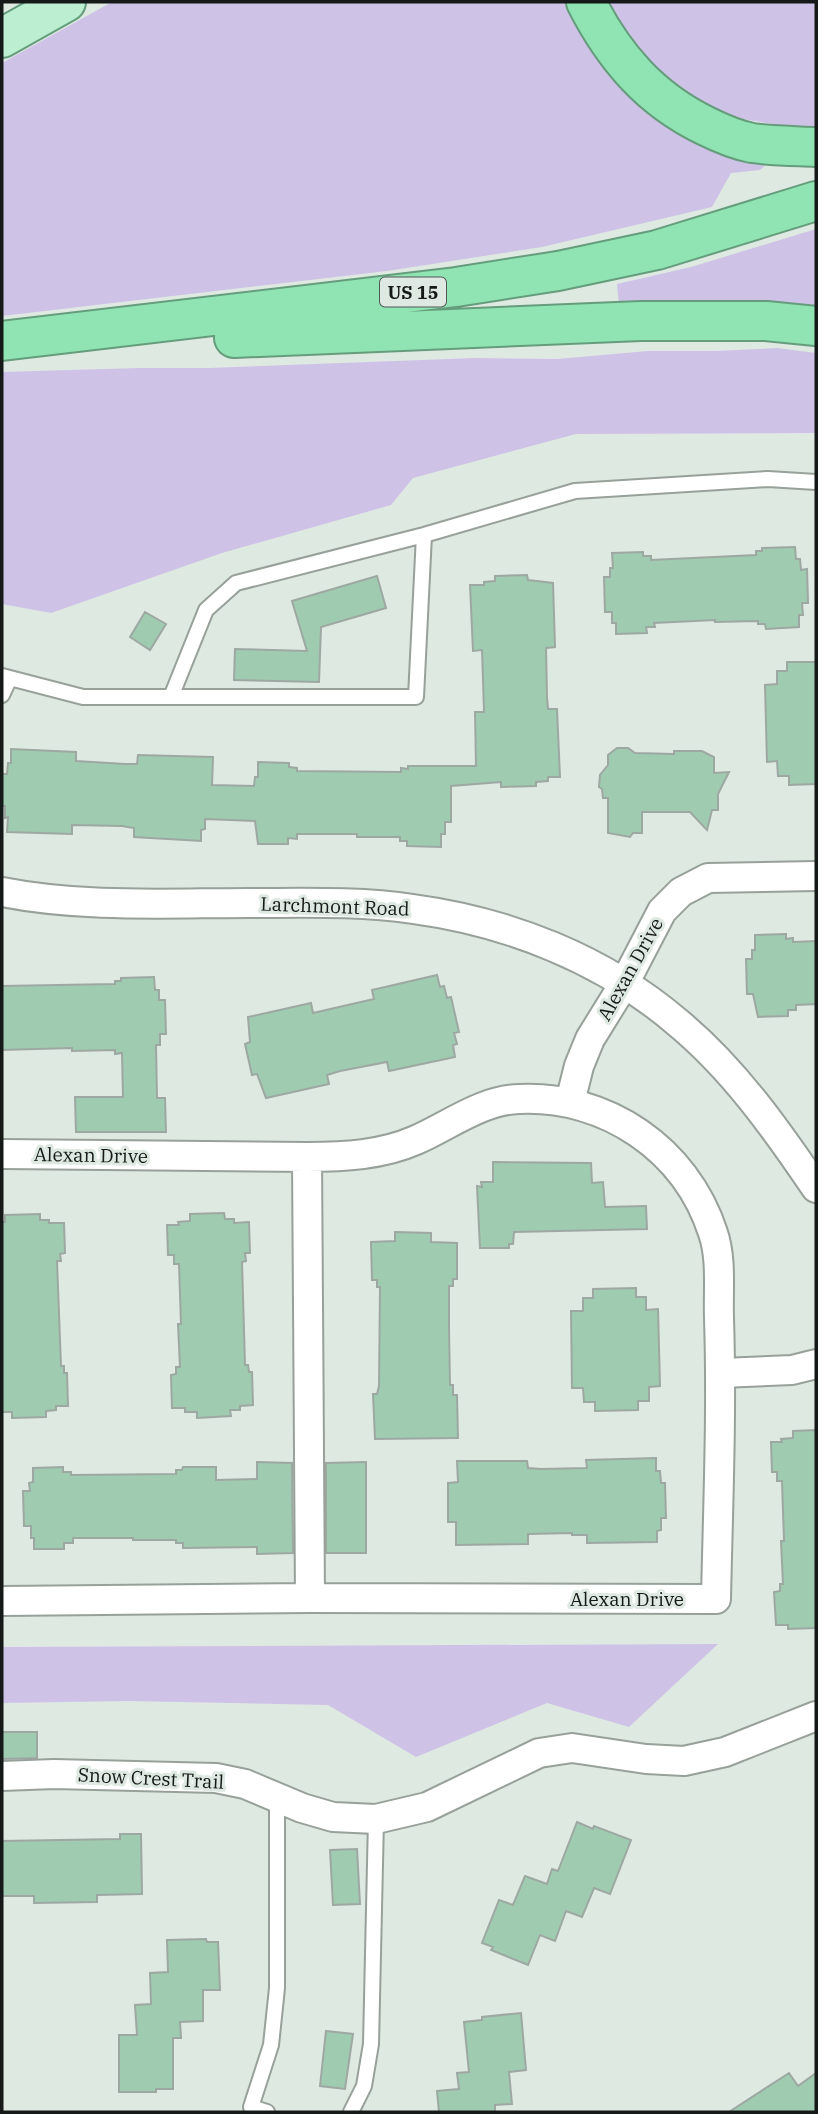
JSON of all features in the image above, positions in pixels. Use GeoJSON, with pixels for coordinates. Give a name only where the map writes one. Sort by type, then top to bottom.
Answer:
{"type":"FeatureCollection","features":[{"type":"Feature","properties":{"kind":"highway"},"geometry":{"type":"LineString","coordinates":[[586,2],[602,33],[624,64],[650,91],[681,114],[714,130],[749,142],[816,147]]}},
{"type":"Feature","properties":{"kind":"highway","name":"US 15"},"geometry":{"type":"LineString","coordinates":[[2,341],[401,293],[558,271],[657,250],[816,201]]}},
{"type":"Feature","properties":{"kind":"highway"},"geometry":{"type":"LineString","coordinates":[[2,352],[290,335],[641,321],[766,321],[816,326]]}},
{"type":"Feature","properties":{"kind":"main road"},"geometry":{"type":"LineString","coordinates":[[2,37],[66,2]]}},
{"type":"Feature","properties":{"kind":"street","name":"Alexan Drive"},"geometry":{"type":"LineString","coordinates":[[570,1102],[579,1066],[590,1040],[624,984],[662,911],[681,892],[708,878],[816,876]]}},
{"type":"Feature","properties":{"kind":"street","name":"Larchmont Road"},"geometry":{"type":"LineString","coordinates":[[2,892],[74,902],[349,903],[413,909],[464,918],[518,933],[593,965],[678,1023],[705,1047],[744,1089],[816,1188]]}},
{"type":"Feature","properties":{"kind":"street","name":"Alexan Drive"},"geometry":{"type":"LineString","coordinates":[[2,1154],[307,1157],[357,1155],[389,1149],[415,1140],[490,1104],[515,1099],[544,1098],[593,1108],[634,1128],[654,1143],[696,1194],[714,1235],[718,1272],[721,1373],[716,1599],[310,1598],[2,1601]]}},
{"type":"Feature","properties":{"kind":"street"},"geometry":{"type":"LineString","coordinates":[[307,1157],[310,1598]]}},
{"type":"Feature","properties":{"kind":"street"},"geometry":{"type":"LineString","coordinates":[[721,1373],[792,1370],[816,1364]]}},
{"type":"Feature","properties":{"kind":"street","name":"Snow Crest Trail"},"geometry":{"type":"LineString","coordinates":[[2,1776],[54,1774],[216,1779],[245,1784],[302,1808],[333,1817],[376,1819],[428,1807],[539,1753],[572,1748],[646,1759],[684,1761],[725,1752],[816,1716]]}},
{"type":"Feature","properties":{"kind":"lane"},"geometry":{"type":"LineString","coordinates":[[171,697],[206,610],[236,583],[424,535],[575,491],[768,479],[816,482]]}},
{"type":"Feature","properties":{"kind":"lane"},"geometry":{"type":"LineString","coordinates":[[2,695],[6,678],[83,697],[416,697],[424,535]]}},
{"type":"Feature","properties":{"kind":"lane"},"geometry":{"type":"LineString","coordinates":[[267,2112],[251,2106],[271,2045],[277,1988],[277,1797]]}},
{"type":"Feature","properties":{"kind":"lane"},"geometry":{"type":"LineString","coordinates":[[351,2112],[364,2086],[371,2044],[376,1819]]}},
{"type":"Feature","properties":{"kind":"shaded area"},"geometry":{"type":"Polygon","coordinates":[[[112,2],[569,2],[575,18],[604,67],[641,106],[773,159],[760,170],[731,173],[712,207],[542,247],[387,271],[2,316],[2,63],[112,2]]]}},
{"type":"Feature","properties":{"kind":"shaded area"},"geometry":{"type":"Polygon","coordinates":[[[604,2],[816,2],[816,127],[785,126],[737,118],[704,108],[638,57],[604,2]]]}},
{"type":"Feature","properties":{"kind":"shaded area"},"geometry":{"type":"Polygon","coordinates":[[[816,229],[816,313],[619,306],[617,284],[691,267],[816,229]]]}},
{"type":"Feature","properties":{"kind":"shaded area"},"geometry":{"type":"Polygon","coordinates":[[[777,348],[816,353],[816,433],[576,434],[413,478],[391,505],[222,553],[51,613],[2,604],[2,372],[209,368],[476,358],[557,359],[648,351],[777,348]]]}},
{"type":"Feature","properties":{"kind":"shaded area"},"geometry":{"type":"Polygon","coordinates":[[[718,1644],[629,1727],[547,1703],[416,1757],[328,1705],[128,1701],[2,1703],[2,1647],[718,1644]]]}},
{"type":"Feature","properties":{"kind":"building"},"geometry":{"type":"Polygon","coordinates":[[[795,547],[801,570],[807,569],[808,603],[802,603],[803,615],[799,615],[799,627],[766,629],[765,624],[758,624],[758,621],[715,620],[654,623],[655,627],[646,627],[647,633],[616,634],[612,612],[605,612],[604,577],[610,577],[610,568],[613,568],[612,553],[643,552],[643,556],[651,556],[651,560],[756,555],[756,551],[762,551],[762,548],[795,547]]]}},
{"type":"Feature","properties":{"kind":"building"},"geometry":{"type":"Polygon","coordinates":[[[527,575],[528,580],[553,583],[555,647],[546,648],[547,697],[548,709],[557,709],[560,777],[548,777],[548,781],[536,782],[536,786],[501,787],[501,782],[451,786],[451,822],[445,822],[441,847],[407,846],[407,841],[400,841],[400,837],[357,837],[357,834],[297,834],[297,839],[288,838],[288,844],[258,844],[255,821],[205,819],[201,841],[134,837],[134,828],[122,826],[72,825],[72,834],[7,832],[8,817],[5,818],[5,806],[2,806],[2,774],[7,774],[8,763],[11,763],[11,749],[76,752],[76,761],[125,764],[137,764],[138,755],[213,757],[212,785],[254,786],[255,777],[258,777],[258,762],[289,763],[289,767],[297,768],[297,771],[401,772],[401,768],[408,769],[408,766],[476,766],[475,712],[484,712],[483,679],[482,650],[473,651],[470,585],[484,585],[484,582],[495,581],[495,576],[527,575]]]}},
{"type":"Feature","properties":{"kind":"building"},"geometry":{"type":"Polygon","coordinates":[[[377,576],[386,608],[321,627],[319,682],[234,680],[235,649],[307,651],[292,601],[377,576]]]}},
{"type":"Feature","properties":{"kind":"building"},"geometry":{"type":"Polygon","coordinates":[[[145,612],[166,624],[150,650],[130,637],[145,612]]]}},
{"type":"Feature","properties":{"kind":"building"},"geometry":{"type":"Polygon","coordinates":[[[787,662],[816,662],[816,784],[789,785],[789,776],[778,776],[777,761],[767,762],[765,685],[777,684],[777,671],[787,671],[787,662]]]}},
{"type":"Feature","properties":{"kind":"building"},"geometry":{"type":"Polygon","coordinates":[[[617,748],[628,748],[635,753],[674,754],[674,751],[702,751],[714,757],[714,773],[729,772],[718,794],[718,810],[712,810],[707,830],[690,812],[642,812],[642,833],[633,833],[630,837],[608,833],[608,798],[603,798],[602,789],[599,787],[600,775],[608,765],[608,755],[617,748]]]}},
{"type":"Feature","properties":{"kind":"building"},"geometry":{"type":"Polygon","coordinates":[[[786,934],[786,939],[793,938],[793,942],[816,941],[816,1004],[796,1005],[796,1010],[788,1010],[788,1016],[758,1017],[753,994],[747,994],[746,959],[752,959],[755,935],[786,934]]]}},
{"type":"Feature","properties":{"kind":"building"},"geometry":{"type":"Polygon","coordinates":[[[437,975],[447,998],[451,997],[459,1032],[454,1033],[457,1044],[453,1045],[455,1057],[389,1071],[387,1062],[340,1071],[327,1075],[329,1084],[266,1098],[257,1074],[252,1075],[245,1044],[250,1042],[248,1017],[311,1003],[313,1013],[374,999],[372,990],[437,975]]]}},
{"type":"Feature","properties":{"kind":"building"},"geometry":{"type":"Polygon","coordinates":[[[154,977],[155,990],[159,990],[159,1000],[165,1000],[166,1034],[160,1034],[160,1045],[156,1045],[157,1098],[165,1098],[166,1132],[76,1132],[75,1097],[123,1097],[122,1053],[115,1054],[115,1050],[72,1051],[72,1048],[2,1050],[2,986],[115,984],[115,981],[121,981],[121,978],[154,977]]]}},
{"type":"Feature","properties":{"kind":"building"},"geometry":{"type":"Polygon","coordinates":[[[493,1162],[591,1163],[592,1183],[603,1182],[605,1207],[646,1206],[647,1229],[514,1232],[513,1244],[509,1244],[509,1248],[480,1248],[477,1186],[482,1187],[481,1182],[493,1182],[493,1162]]]}},
{"type":"Feature","properties":{"kind":"building"},"geometry":{"type":"Polygon","coordinates":[[[224,1213],[225,1219],[234,1219],[234,1223],[249,1222],[250,1253],[245,1253],[246,1261],[242,1262],[245,1365],[248,1365],[249,1372],[252,1372],[253,1405],[240,1406],[240,1410],[230,1410],[231,1416],[197,1418],[197,1412],[172,1408],[171,1375],[176,1374],[176,1367],[180,1367],[178,1324],[181,1324],[179,1264],[174,1264],[174,1255],[168,1255],[167,1225],[190,1221],[190,1214],[224,1213]]]}},
{"type":"Feature","properties":{"kind":"building"},"geometry":{"type":"Polygon","coordinates":[[[40,1214],[40,1220],[64,1223],[65,1253],[60,1254],[61,1261],[57,1261],[61,1366],[64,1366],[64,1373],[67,1373],[68,1406],[56,1406],[56,1410],[46,1411],[46,1417],[12,1418],[12,1412],[2,1412],[2,1222],[5,1222],[5,1215],[40,1214]]]}},
{"type":"Feature","properties":{"kind":"building"},"geometry":{"type":"Polygon","coordinates":[[[395,1232],[431,1233],[431,1242],[457,1243],[457,1279],[453,1279],[453,1286],[449,1286],[449,1328],[450,1385],[453,1385],[453,1395],[457,1395],[458,1438],[375,1439],[373,1394],[377,1394],[379,1386],[380,1287],[377,1287],[377,1280],[372,1280],[371,1242],[395,1241],[395,1232]]]}},
{"type":"Feature","properties":{"kind":"building"},"geometry":{"type":"Polygon","coordinates":[[[636,1288],[636,1297],[646,1297],[646,1310],[658,1309],[660,1386],[649,1387],[649,1401],[638,1401],[638,1410],[595,1411],[595,1402],[584,1402],[583,1388],[572,1388],[571,1311],[583,1311],[583,1298],[593,1298],[593,1289],[636,1288]]]}},
{"type":"Feature","properties":{"kind":"building"},"geometry":{"type":"Polygon","coordinates":[[[816,1430],[816,1628],[788,1629],[788,1625],[776,1625],[774,1592],[780,1591],[780,1584],[783,1584],[781,1541],[784,1541],[782,1481],[777,1481],[777,1472],[772,1472],[771,1442],[793,1438],[793,1431],[816,1430]]]}},
{"type":"Feature","properties":{"kind":"building"},"geometry":{"type":"Polygon","coordinates":[[[656,1458],[656,1471],[660,1471],[661,1483],[665,1483],[666,1518],[661,1518],[657,1542],[587,1543],[587,1535],[572,1533],[528,1534],[528,1544],[456,1545],[456,1522],[448,1522],[448,1483],[458,1482],[457,1461],[527,1461],[528,1468],[541,1469],[587,1468],[586,1460],[656,1458]]]}},
{"type":"Feature","properties":{"kind":"building"},"geometry":{"type":"Polygon","coordinates":[[[257,1462],[292,1463],[293,1553],[257,1554],[257,1547],[183,1548],[183,1543],[176,1543],[176,1540],[133,1538],[73,1538],[73,1543],[64,1543],[64,1549],[34,1549],[31,1526],[24,1526],[23,1491],[30,1491],[33,1468],[63,1467],[63,1472],[71,1472],[71,1475],[176,1474],[176,1470],[182,1470],[183,1467],[216,1467],[216,1480],[257,1479],[257,1462]]]}},
{"type":"Feature","properties":{"kind":"building"},"geometry":{"type":"Polygon","coordinates":[[[366,1462],[366,1553],[326,1553],[326,1463],[366,1462]]]}},
{"type":"Feature","properties":{"kind":"building"},"geometry":{"type":"Polygon","coordinates":[[[2,1732],[37,1732],[37,1758],[2,1759],[2,1732]]]}},
{"type":"Feature","properties":{"kind":"building"},"geometry":{"type":"Polygon","coordinates":[[[577,1822],[631,1840],[610,1894],[594,1888],[582,1917],[566,1911],[555,1941],[540,1935],[528,1965],[491,1950],[493,1947],[482,1943],[499,1900],[513,1905],[525,1876],[547,1884],[552,1869],[558,1871],[577,1822]]]}},
{"type":"Feature","properties":{"kind":"building"},"geometry":{"type":"Polygon","coordinates":[[[120,1834],[141,1834],[142,1894],[97,1895],[97,1902],[34,1903],[34,1896],[2,1896],[2,1841],[120,1839],[120,1834]]]}},
{"type":"Feature","properties":{"kind":"building"},"geometry":{"type":"Polygon","coordinates":[[[357,1849],[360,1904],[333,1905],[330,1850],[357,1849]]]}},
{"type":"Feature","properties":{"kind":"building"},"geometry":{"type":"Polygon","coordinates":[[[206,1939],[207,1942],[218,1942],[220,1990],[203,1990],[203,2021],[180,2022],[181,2038],[173,2038],[173,2089],[119,2092],[119,2035],[137,2035],[135,2005],[151,2004],[150,1973],[168,1972],[167,1940],[206,1939]]]}},
{"type":"Feature","properties":{"kind":"building"},"geometry":{"type":"Polygon","coordinates":[[[521,2013],[526,2070],[509,2072],[512,2104],[495,2105],[495,2112],[439,2112],[437,2091],[459,2089],[457,2073],[469,2072],[464,2022],[482,2020],[482,2017],[521,2013]]]}},
{"type":"Feature","properties":{"kind":"building"},"geometry":{"type":"Polygon","coordinates":[[[326,2031],[353,2034],[345,2089],[320,2086],[326,2031]]]}},
{"type":"Feature","properties":{"kind":"building"},"geometry":{"type":"Polygon","coordinates":[[[789,2073],[798,2086],[816,2073],[816,2112],[729,2112],[789,2073]]]}}]}
